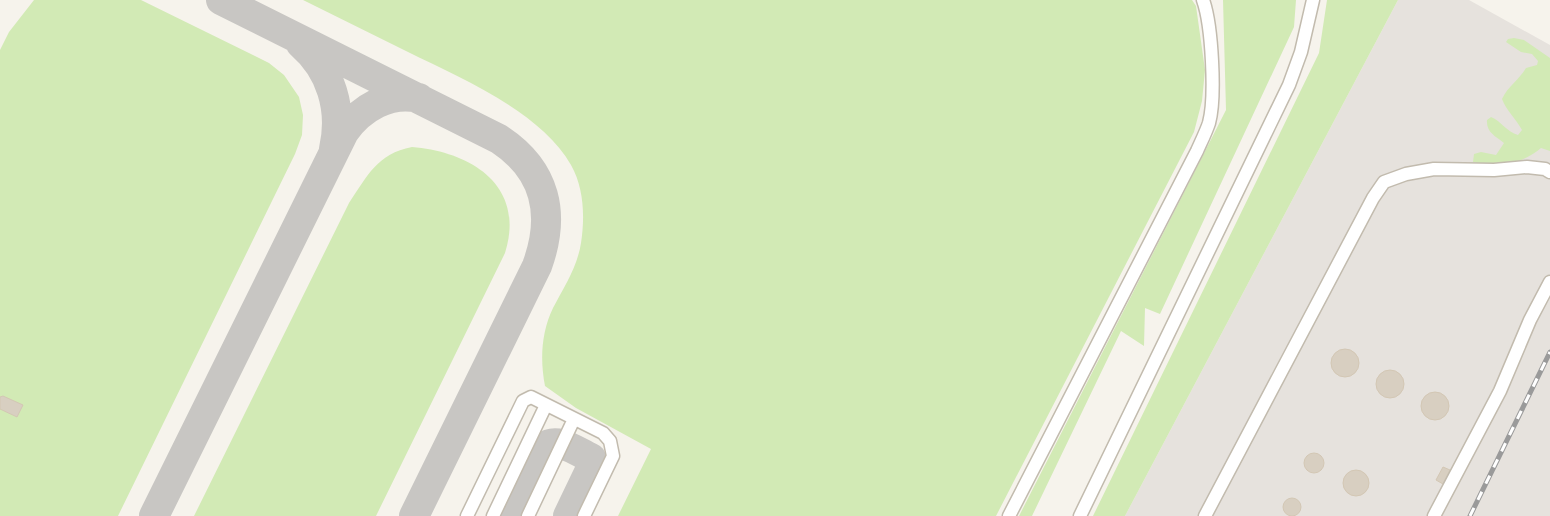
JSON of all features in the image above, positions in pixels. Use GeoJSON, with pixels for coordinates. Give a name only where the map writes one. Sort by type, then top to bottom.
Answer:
{"type":"FeatureCollection","features":[{"type":"Feature","properties":{"kind":"street"},"geometry":{"type":"LineString","coordinates":[[1009,516],[1197,151],[1209,122],[1212,82],[1208,20],[1203,0]]}},
{"type":"Feature","properties":{"kind":"street"},"geometry":{"type":"LineString","coordinates":[[1080,516],[1289,86],[1301,52],[1313,0]]}},
{"type":"Feature","properties":{"kind":"street"},"geometry":{"type":"LineString","coordinates":[[1204,516],[1359,224],[1384,182],[1406,174],[1434,169],[1494,170],[1527,167],[1545,169],[1550,172]]}},
{"type":"Feature","properties":{"kind":"street"},"geometry":{"type":"LineString","coordinates":[[1434,516],[1500,390],[1530,320],[1550,282]]}},
{"type":"Feature","properties":{"kind":"street"},"geometry":{"type":"LineString","coordinates":[[467,516],[523,401],[531,397],[603,433],[610,441],[613,456],[584,516]]}},
{"type":"Feature","properties":{"kind":"street"},"geometry":{"type":"LineString","coordinates":[[493,516],[546,405]]}},
{"type":"Feature","properties":{"kind":"street"},"geometry":{"type":"LineString","coordinates":[[528,516],[574,419]]}},
{"type":"Feature","properties":{"kind":"shaded area"},"geometry":{"type":"Polygon","coordinates":[[[1398,0],[1469,0],[1550,45],[1550,516],[1125,516],[1398,0]]]}},
{"type":"Feature","properties":{"kind":"green space"},"geometry":{"type":"Polygon","coordinates":[[[34,0],[141,0],[269,63],[284,75],[299,97],[303,115],[302,135],[295,154],[118,516],[0,516],[0,50],[9,32],[34,0]]]}},
{"type":"Feature","properties":{"kind":"green space"},"geometry":{"type":"Polygon","coordinates":[[[303,0],[1192,0],[1196,6],[1205,70],[1202,101],[1194,132],[996,516],[618,516],[651,449],[576,408],[545,386],[543,376],[542,356],[546,327],[553,308],[573,269],[581,243],[583,223],[581,193],[571,165],[558,146],[540,129],[498,98],[452,73],[303,0]]]}},
{"type":"Feature","properties":{"kind":"green space"},"geometry":{"type":"Polygon","coordinates":[[[1223,0],[1296,0],[1294,27],[1160,314],[1145,308],[1144,346],[1121,331],[1032,516],[1019,516],[1226,110],[1223,0]]]}},
{"type":"Feature","properties":{"kind":"green space"},"geometry":{"type":"Polygon","coordinates":[[[1327,0],[1398,0],[1125,516],[1093,516],[1319,53],[1327,0]]]}},
{"type":"Feature","properties":{"kind":"green space"},"geometry":{"type":"Polygon","coordinates":[[[1508,39],[1524,40],[1550,58],[1550,151],[1541,148],[1526,158],[1509,164],[1491,165],[1473,162],[1474,154],[1481,152],[1496,155],[1504,143],[1488,128],[1487,120],[1491,117],[1514,134],[1518,135],[1522,130],[1502,99],[1507,90],[1526,68],[1537,65],[1538,61],[1532,54],[1521,52],[1506,42],[1508,39]]]}},
{"type":"Feature","properties":{"kind":"green space"},"geometry":{"type":"Polygon","coordinates":[[[412,147],[434,150],[455,156],[473,165],[489,177],[501,191],[508,209],[509,229],[505,253],[376,516],[194,516],[349,203],[374,167],[390,155],[412,147]]]}},
{"type":"Feature","properties":{"kind":"building"},"geometry":{"type":"Polygon","coordinates":[[[1345,349],[1355,353],[1359,363],[1355,373],[1345,377],[1335,373],[1331,363],[1335,353],[1345,349]]]}},
{"type":"Feature","properties":{"kind":"building"},"geometry":{"type":"Polygon","coordinates":[[[1390,370],[1400,374],[1404,384],[1400,394],[1390,398],[1380,394],[1376,384],[1380,374],[1390,370]]]}},
{"type":"Feature","properties":{"kind":"building"},"geometry":{"type":"Polygon","coordinates":[[[1435,392],[1445,396],[1449,406],[1445,416],[1435,420],[1425,416],[1421,406],[1425,396],[1435,392]]]}},
{"type":"Feature","properties":{"kind":"building"},"geometry":{"type":"Polygon","coordinates":[[[3,396],[23,405],[17,417],[0,409],[0,397],[3,396]]]}},
{"type":"Feature","properties":{"kind":"building"},"geometry":{"type":"Polygon","coordinates":[[[1314,453],[1321,456],[1324,463],[1321,470],[1314,473],[1307,470],[1304,463],[1307,456],[1314,453]]]}},
{"type":"Feature","properties":{"kind":"building"},"geometry":{"type":"Polygon","coordinates":[[[1443,467],[1450,470],[1443,484],[1436,480],[1443,467]]]}},
{"type":"Feature","properties":{"kind":"building"},"geometry":{"type":"Polygon","coordinates":[[[1356,470],[1365,474],[1369,483],[1365,492],[1356,496],[1347,492],[1343,483],[1347,474],[1356,470]]]}},
{"type":"Feature","properties":{"kind":"building"},"geometry":{"type":"Polygon","coordinates":[[[1288,498],[1296,498],[1301,503],[1299,514],[1288,516],[1283,511],[1283,503],[1288,498]]]}},
{"type":"Feature","properties":{"kind":"taxiway"},"geometry":{"type":"LineString","coordinates":[[221,0],[499,139],[515,151],[527,165],[537,179],[543,195],[546,211],[546,229],[537,266],[414,516]]}},
{"type":"Feature","properties":{"kind":"taxiway"},"geometry":{"type":"LineString","coordinates":[[301,44],[320,66],[332,91],[337,119],[334,149]]}},
{"type":"Feature","properties":{"kind":"taxiway"},"geometry":{"type":"LineString","coordinates":[[154,516],[344,132],[351,123],[377,103],[397,97],[419,98]]}},
{"type":"Feature","properties":{"kind":"taxiway"},"geometry":{"type":"LineString","coordinates":[[510,516],[544,447],[555,443],[568,446],[591,458],[592,466],[568,516]]}},
{"type":"Feature","properties":{"kind":"railway"},"geometry":{"type":"LineString","coordinates":[[1470,516],[1550,352]]}}]}
